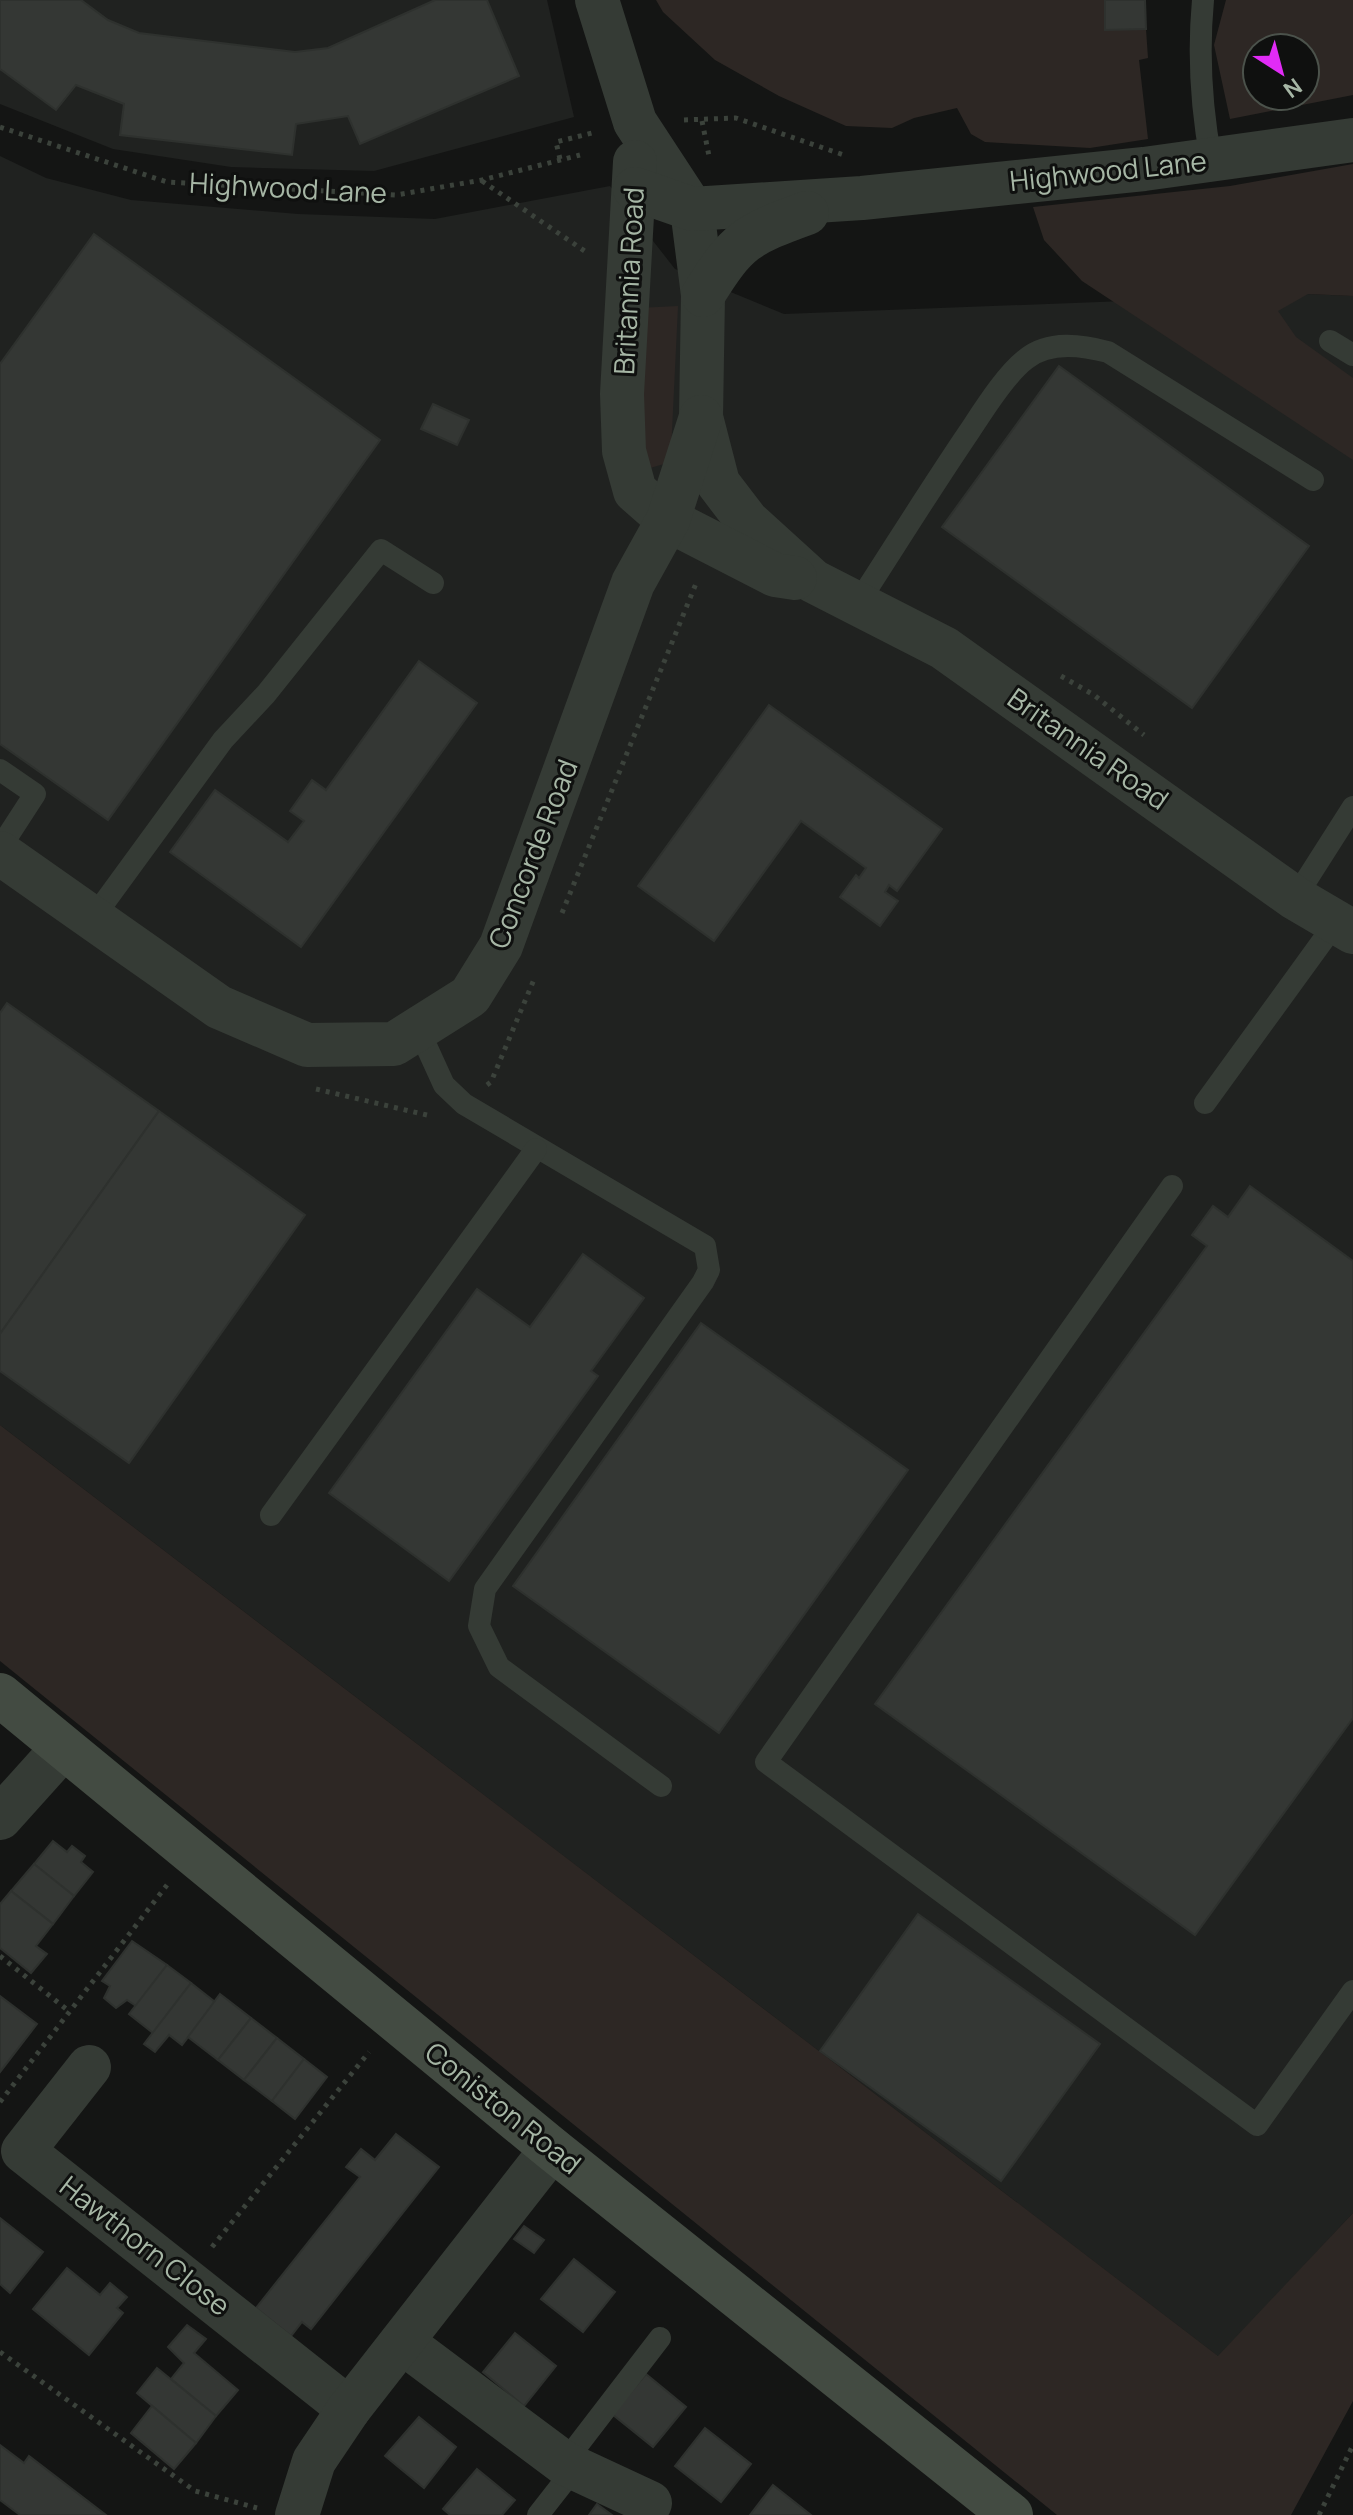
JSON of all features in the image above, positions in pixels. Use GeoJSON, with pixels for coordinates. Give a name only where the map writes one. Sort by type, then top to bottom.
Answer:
{"type":"FeatureCollection","features":[{"type":"Feature","properties":{"kind":"street"},"geometry":{"type":"LineString","coordinates":[[597,0],[635,122],[705,208]]}},
{"type":"Feature","properties":{"kind":"street","name":"Britannia Road"},"geometry":{"type":"LineString","coordinates":[[635,122],[635,189],[622,394],[624,451],[635,491],[668,520],[775,575],[813,581]]}},
{"type":"Feature","properties":{"kind":"street","name":"Highwood Lane"},"geometry":{"type":"LineString","coordinates":[[635,189],[705,208],[862,198],[1211,160],[1353,140]]}},
{"type":"Feature","properties":{"kind":"street","name":"Highwood Lane"},"geometry":{"type":"LineString","coordinates":[[703,295],[738,244],[761,230],[862,198]]}},
{"type":"Feature","properties":{"kind":"street","name":"Britannia Road"},"geometry":{"type":"LineString","coordinates":[[705,208],[701,417],[718,483],[747,521],[813,581],[944,648],[1295,898],[1345,926]]}},
{"type":"Feature","properties":{"kind":"street","name":"Britannia Road"},"geometry":{"type":"LineString","coordinates":[[668,520],[701,417]]}},
{"type":"Feature","properties":{"kind":"street","name":"Concorde Road"},"geometry":{"type":"LineString","coordinates":[[0,850],[219,1007],[307,1045],[394,1044],[470,996],[501,946],[633,583],[668,520]]}},
{"type":"Feature","properties":{"kind":"street","name":"Coniston Road"},"geometry":{"type":"LineString","coordinates":[[0,1695],[552,2149],[1011,2515]]}},
{"type":"Feature","properties":{"kind":"street"},"geometry":{"type":"LineString","coordinates":[[0,1818],[63,1748]]}},
{"type":"Feature","properties":{"kind":"street","name":"Hawthorn Close"},"geometry":{"type":"LineString","coordinates":[[89,2067],[23,2151],[349,2409]]}},
{"type":"Feature","properties":{"kind":"street"},"geometry":{"type":"LineString","coordinates":[[297,2513],[314,2461],[349,2409],[552,2149]]}},
{"type":"Feature","properties":{"kind":"street"},"geometry":{"type":"LineString","coordinates":[[402,2342],[569,2466],[650,2503]]}},
{"type":"Feature","properties":{"kind":"lane"},"geometry":{"type":"LineString","coordinates":[[1203,0],[1198,48],[1211,160]]}},
{"type":"Feature","properties":{"kind":"lane"},"geometry":{"type":"LineString","coordinates":[[1330,341],[1353,355]]}},
{"type":"Feature","properties":{"kind":"lane"},"geometry":{"type":"LineString","coordinates":[[858,603],[989,403],[1025,359],[1043,349],[1079,344],[1108,352],[1313,480]]}},
{"type":"Feature","properties":{"kind":"lane"},"geometry":{"type":"LineString","coordinates":[[93,918],[223,740],[266,694],[381,550],[433,583]]}},
{"type":"Feature","properties":{"kind":"lane"},"geometry":{"type":"LineString","coordinates":[[0,770],[35,794],[0,850]]}},
{"type":"Feature","properties":{"kind":"lane"},"geometry":{"type":"LineString","coordinates":[[1295,898],[1353,807]]}},
{"type":"Feature","properties":{"kind":"lane"},"geometry":{"type":"LineString","coordinates":[[1205,1103],[1345,926]]}},
{"type":"Feature","properties":{"kind":"lane"},"geometry":{"type":"LineString","coordinates":[[418,1028],[444,1085],[464,1104],[705,1246],[709,1270],[485,1589],[479,1626],[499,1667],[661,1786]]}},
{"type":"Feature","properties":{"kind":"lane"},"geometry":{"type":"LineString","coordinates":[[271,1515],[536,1149]]}},
{"type":"Feature","properties":{"kind":"lane"},"geometry":{"type":"LineString","coordinates":[[1172,1186],[766,1762],[1257,2125],[1353,1991]]}},
{"type":"Feature","properties":{"kind":"lane"},"geometry":{"type":"LineString","coordinates":[[538,2515],[660,2338]]}},
{"type":"Feature","properties":{"kind":"path"},"geometry":{"type":"LineString","coordinates":[[702,121],[705,208]]}},
{"type":"Feature","properties":{"kind":"path","name":"Highwood Lane"},"geometry":{"type":"LineString","coordinates":[[0,127],[167,182],[396,195],[482,180],[580,155]]}},
{"type":"Feature","properties":{"kind":"path"},"geometry":{"type":"LineString","coordinates":[[558,921],[712,543]]}},
{"type":"Feature","properties":{"kind":"path"},"geometry":{"type":"LineString","coordinates":[[1057,673],[1094,695],[1154,742]]}},
{"type":"Feature","properties":{"kind":"path"},"geometry":{"type":"LineString","coordinates":[[313,1088],[327,1094],[436,1117],[464,1104],[491,1082],[540,965]]}},
{"type":"Feature","properties":{"kind":"path"},"geometry":{"type":"LineString","coordinates":[[0,2102],[192,1853]]}},
{"type":"Feature","properties":{"kind":"path"},"geometry":{"type":"LineString","coordinates":[[0,1956],[70,2012]]}},
{"type":"Feature","properties":{"kind":"path"},"geometry":{"type":"LineString","coordinates":[[186,2278],[395,2021]]}},
{"type":"Feature","properties":{"kind":"path"},"geometry":{"type":"LineString","coordinates":[[0,2352],[195,2491],[260,2509],[297,2513]]}},
{"type":"Feature","properties":{"kind":"path"},"geometry":{"type":"LineString","coordinates":[[1319,2515],[1353,2445]]}},
{"type":"Feature","properties":{"kind":"shaded area"},"geometry":{"type":"Polygon","coordinates":[[[0,0],[547,0],[574,117],[374,171],[231,167],[113,149],[0,104],[0,0]]]}},
{"type":"Feature","properties":{"kind":"shaded area"},"geometry":{"type":"Polygon","coordinates":[[[656,0],[1105,0],[1106,30],[1146,29],[1148,58],[1139,60],[1148,139],[1090,148],[985,142],[971,134],[957,108],[914,118],[892,128],[846,126],[779,96],[715,60],[663,12],[656,0]]]}},
{"type":"Feature","properties":{"kind":"shaded area"},"geometry":{"type":"Polygon","coordinates":[[[1226,0],[1353,0],[1353,95],[1321,101],[1321,32],[1241,32],[1241,112],[1266,112],[1230,119],[1214,45],[1226,0]]]}},
{"type":"Feature","properties":{"kind":"shaded area"},"geometry":{"type":"Polygon","coordinates":[[[0,156],[46,178],[131,200],[298,214],[435,219],[610,186],[675,269],[784,314],[1308,294],[1353,296],[1353,2213],[1219,2357],[0,1425],[0,156]]]}},
{"type":"Feature","properties":{"kind":"shaded area"},"geometry":{"type":"Polygon","coordinates":[[[1353,164],[1353,296],[1308,294],[1278,311],[1296,337],[1353,378],[1353,460],[1082,281],[1044,240],[1033,207],[1230,186],[1353,164]]]}},
{"type":"Feature","properties":{"kind":"shaded area"},"geometry":{"type":"Polygon","coordinates":[[[678,306],[671,451],[664,464],[650,468],[639,456],[638,308],[678,306]]]}},
{"type":"Feature","properties":{"kind":"shaded area"},"geometry":{"type":"Polygon","coordinates":[[[0,1425],[1218,2356],[1353,2213],[1353,2401],[1291,2515],[1057,2515],[0,1661],[0,1425]]]}},
{"type":"Feature","properties":{"kind":"building"},"geometry":{"type":"Polygon","coordinates":[[[0,0],[81,0],[108,20],[139,33],[295,52],[328,48],[435,0],[487,0],[519,76],[360,144],[348,116],[296,124],[292,155],[120,135],[124,104],[76,85],[56,110],[0,69],[0,0]]]}},
{"type":"Feature","properties":{"kind":"building"},"geometry":{"type":"Polygon","coordinates":[[[1105,0],[1145,0],[1146,29],[1105,30],[1105,0]]]}},
{"type":"Feature","properties":{"kind":"building"},"geometry":{"type":"Polygon","coordinates":[[[94,234],[380,440],[108,820],[0,744],[0,364],[94,234]]]}},
{"type":"Feature","properties":{"kind":"building"},"geometry":{"type":"Polygon","coordinates":[[[1059,366],[1309,546],[1192,708],[942,527],[1059,366]]]}},
{"type":"Feature","properties":{"kind":"building"},"geometry":{"type":"Polygon","coordinates":[[[433,404],[469,420],[457,445],[421,429],[433,404]]]}},
{"type":"Feature","properties":{"kind":"building"},"geometry":{"type":"Polygon","coordinates":[[[419,661],[477,703],[301,947],[170,852],[215,790],[288,842],[304,821],[290,811],[312,780],[326,790],[419,661]]]}},
{"type":"Feature","properties":{"kind":"building"},"geometry":{"type":"Polygon","coordinates":[[[769,705],[942,829],[897,891],[889,885],[885,892],[898,901],[880,926],[840,897],[856,875],[859,878],[866,868],[801,821],[714,941],[638,886],[769,705]]]}},
{"type":"Feature","properties":{"kind":"building"},"geometry":{"type":"Polygon","coordinates":[[[7,1003],[159,1111],[0,1334],[0,1013],[7,1003]]]}},
{"type":"Feature","properties":{"kind":"building"},"geometry":{"type":"Polygon","coordinates":[[[159,1111],[305,1215],[129,1463],[0,1371],[0,1334],[159,1111]]]}},
{"type":"Feature","properties":{"kind":"building"},"geometry":{"type":"Polygon","coordinates":[[[1250,1186],[1353,1261],[1353,1718],[1195,1935],[875,1704],[1207,1246],[1192,1235],[1213,1206],[1228,1217],[1250,1186]]]}},
{"type":"Feature","properties":{"kind":"building"},"geometry":{"type":"Polygon","coordinates":[[[583,1254],[644,1298],[591,1371],[598,1376],[449,1581],[329,1493],[477,1289],[530,1327],[583,1254]]]}},
{"type":"Feature","properties":{"kind":"building"},"geometry":{"type":"Polygon","coordinates":[[[701,1323],[908,1470],[719,1733],[513,1586],[701,1323]]]}},
{"type":"Feature","properties":{"kind":"building"},"geometry":{"type":"Polygon","coordinates":[[[53,1841],[67,1852],[72,1846],[85,1856],[81,1862],[93,1872],[74,1896],[34,1864],[53,1841]]]}},
{"type":"Feature","properties":{"kind":"building"},"geometry":{"type":"Polygon","coordinates":[[[34,1864],[74,1896],[53,1924],[11,1891],[34,1864]]]}},
{"type":"Feature","properties":{"kind":"building"},"geometry":{"type":"Polygon","coordinates":[[[11,1891],[53,1924],[36,1946],[47,1954],[31,1973],[0,1948],[0,1904],[11,1891]]]}},
{"type":"Feature","properties":{"kind":"building"},"geometry":{"type":"Polygon","coordinates":[[[918,1914],[1100,2044],[1001,2181],[820,2051],[918,1914]]]}},
{"type":"Feature","properties":{"kind":"building"},"geometry":{"type":"Polygon","coordinates":[[[132,1941],[167,1965],[136,2006],[127,2000],[116,2008],[104,1998],[110,1986],[102,1981],[132,1941]]]}},
{"type":"Feature","properties":{"kind":"building"},"geometry":{"type":"Polygon","coordinates":[[[167,1965],[191,1983],[153,2033],[129,2014],[167,1965]]]}},
{"type":"Feature","properties":{"kind":"building"},"geometry":{"type":"Polygon","coordinates":[[[191,1983],[215,2002],[182,2045],[169,2035],[155,2052],[144,2044],[191,1983]]]}},
{"type":"Feature","properties":{"kind":"building"},"geometry":{"type":"Polygon","coordinates":[[[220,1994],[251,2018],[218,2060],[188,2037],[220,1994]]]}},
{"type":"Feature","properties":{"kind":"building"},"geometry":{"type":"Polygon","coordinates":[[[0,1996],[37,2024],[0,2072],[0,1996]]]}},
{"type":"Feature","properties":{"kind":"building"},"geometry":{"type":"Polygon","coordinates":[[[251,2018],[277,2038],[244,2080],[218,2060],[251,2018]]]}},
{"type":"Feature","properties":{"kind":"building"},"geometry":{"type":"Polygon","coordinates":[[[277,2038],[304,2059],[272,2101],[244,2080],[277,2038]]]}},
{"type":"Feature","properties":{"kind":"building"},"geometry":{"type":"Polygon","coordinates":[[[304,2059],[327,2077],[295,2119],[272,2101],[304,2059]]]}},
{"type":"Feature","properties":{"kind":"building"},"geometry":{"type":"Polygon","coordinates":[[[396,2134],[439,2167],[311,2329],[302,2322],[291,2336],[256,2308],[360,2177],[346,2167],[361,2149],[375,2160],[396,2134]]]}},
{"type":"Feature","properties":{"kind":"building"},"geometry":{"type":"Polygon","coordinates":[[[0,2218],[43,2252],[10,2293],[0,2284],[0,2218]]]}},
{"type":"Feature","properties":{"kind":"building"},"geometry":{"type":"Polygon","coordinates":[[[524,2226],[544,2240],[534,2253],[514,2239],[524,2226]]]}},
{"type":"Feature","properties":{"kind":"building"},"geometry":{"type":"Polygon","coordinates":[[[574,2259],[615,2292],[583,2332],[541,2299],[574,2259]]]}},
{"type":"Feature","properties":{"kind":"building"},"geometry":{"type":"Polygon","coordinates":[[[67,2268],[100,2295],[110,2283],[127,2297],[117,2308],[123,2313],[89,2355],[33,2309],[67,2268]]]}},
{"type":"Feature","properties":{"kind":"building"},"geometry":{"type":"Polygon","coordinates":[[[187,2325],[206,2339],[194,2353],[238,2390],[216,2416],[171,2379],[184,2363],[168,2347],[187,2325]]]}},
{"type":"Feature","properties":{"kind":"building"},"geometry":{"type":"Polygon","coordinates":[[[515,2333],[556,2366],[524,2406],[483,2372],[515,2333]]]}},
{"type":"Feature","properties":{"kind":"building"},"geometry":{"type":"Polygon","coordinates":[[[157,2368],[216,2416],[196,2443],[137,2393],[157,2368]]]}},
{"type":"Feature","properties":{"kind":"building"},"geometry":{"type":"Polygon","coordinates":[[[646,2374],[686,2407],[653,2447],[612,2414],[646,2374]]]}},
{"type":"Feature","properties":{"kind":"building"},"geometry":{"type":"Polygon","coordinates":[[[152,2406],[196,2443],[174,2469],[131,2433],[152,2406]]]}},
{"type":"Feature","properties":{"kind":"building"},"geometry":{"type":"Polygon","coordinates":[[[419,2417],[456,2447],[424,2488],[385,2456],[419,2417]]]}},
{"type":"Feature","properties":{"kind":"building"},"geometry":{"type":"Polygon","coordinates":[[[705,2428],[751,2464],[721,2502],[675,2466],[705,2428]]]}},
{"type":"Feature","properties":{"kind":"building"},"geometry":{"type":"Polygon","coordinates":[[[0,2445],[24,2463],[29,2456],[106,2515],[20,2515],[0,2500],[0,2445]]]}},
{"type":"Feature","properties":{"kind":"building"},"geometry":{"type":"Polygon","coordinates":[[[477,2469],[515,2500],[502,2515],[450,2515],[443,2509],[477,2469]]]}},
{"type":"Feature","properties":{"kind":"building"},"geometry":{"type":"Polygon","coordinates":[[[773,2485],[811,2515],[750,2515],[773,2485]]]}},
{"type":"Feature","properties":{"kind":"building"},"geometry":{"type":"Polygon","coordinates":[[[597,2504],[612,2515],[589,2515],[597,2504]]]}}]}
